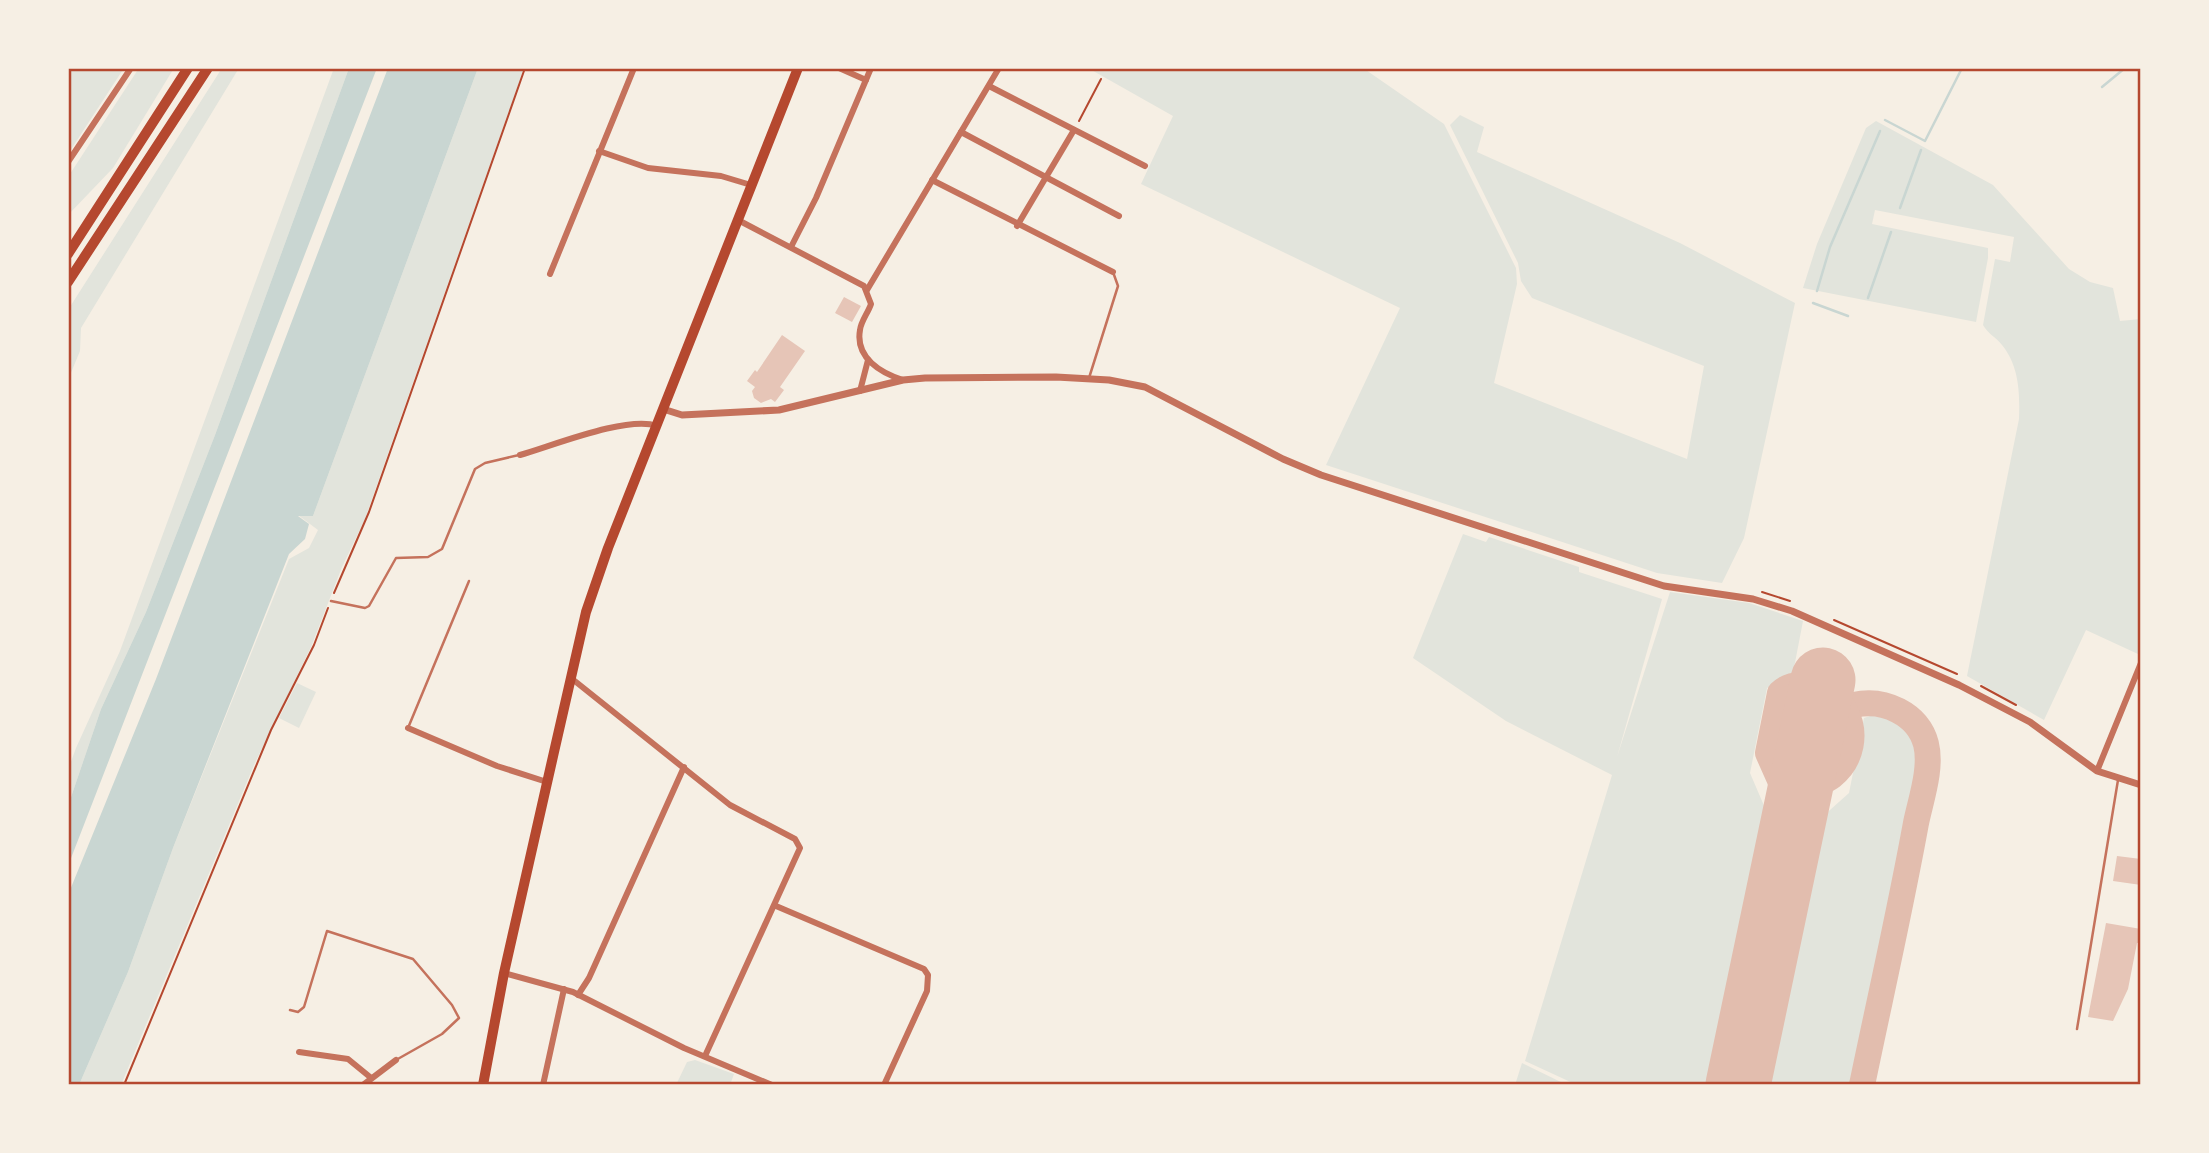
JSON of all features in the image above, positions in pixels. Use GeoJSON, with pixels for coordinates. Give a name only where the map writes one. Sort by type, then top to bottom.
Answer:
{"type":"FeatureCollection","features":[{"type":"Feature","properties":{"kind":"highway"},"geometry":{"type":"LineString","coordinates":[[68,254],[188,68]]}},
{"type":"Feature","properties":{"kind":"highway"},"geometry":{"type":"LineString","coordinates":[[68,282],[208,68]]}},
{"type":"Feature","properties":{"kind":"main road"},"geometry":{"type":"LineString","coordinates":[[483,1085],[504,973],[571,678],[596,582],[798,68]]}},
{"type":"Feature","properties":{"kind":"street"},"geometry":{"type":"LineString","coordinates":[[68,162],[131,68]]}},
{"type":"Feature","properties":{"kind":"street"},"geometry":{"type":"LineString","coordinates":[[550,274],[634,68]]}},
{"type":"Feature","properties":{"kind":"street"},"geometry":{"type":"LineString","coordinates":[[839,68],[866,80]]}},
{"type":"Feature","properties":{"kind":"street"},"geometry":{"type":"LineString","coordinates":[[791,247],[816,198],[871,68]]}},
{"type":"Feature","properties":{"kind":"street"},"geometry":{"type":"LineString","coordinates":[[867,290],[999,68]]}},
{"type":"Feature","properties":{"kind":"street"},"geometry":{"type":"LineString","coordinates":[[989,86],[1145,166]]}},
{"type":"Feature","properties":{"kind":"street"},"geometry":{"type":"LineString","coordinates":[[1017,226],[1074,130]]}},
{"type":"Feature","properties":{"kind":"street"},"geometry":{"type":"LineString","coordinates":[[961,132],[1119,215]]}},
{"type":"Feature","properties":{"kind":"street"},"geometry":{"type":"LineString","coordinates":[[599,151],[648,169],[721,176],[751,185]]}},
{"type":"Feature","properties":{"kind":"street"},"geometry":{"type":"LineString","coordinates":[[932,180],[1017,226],[1113,272]]}},
{"type":"Feature","properties":{"kind":"street"},"geometry":{"type":"LineString","coordinates":[[738,220],[867,290],[871,304],[859,338],[868,360],[885,374],[903,380]]}},
{"type":"Feature","properties":{"kind":"street"},"geometry":{"type":"LineString","coordinates":[[860,391],[868,360]]}},
{"type":"Feature","properties":{"kind":"street"},"geometry":{"type":"LineString","coordinates":[[663,409],[682,415],[779,410],[903,380],[1089,379],[1145,387],[1283,459],[1321,475],[1664,586],[1753,599],[1792,611],[1932,672],[2030,722],[2097,771],[2118,780],[2141,785]]}},
{"type":"Feature","properties":{"kind":"street"},"geometry":{"type":"LineString","coordinates":[[520,455],[614,426],[641,422],[657,426]]}},
{"type":"Feature","properties":{"kind":"street"},"geometry":{"type":"LineString","coordinates":[[2097,771],[2141,663]]}},
{"type":"Feature","properties":{"kind":"street"},"geometry":{"type":"LineString","coordinates":[[571,678],[730,805],[795,839],[800,848],[776,906],[705,1056]]}},
{"type":"Feature","properties":{"kind":"street"},"geometry":{"type":"LineString","coordinates":[[408,728],[497,766],[547,782]]}},
{"type":"Feature","properties":{"kind":"street"},"geometry":{"type":"LineString","coordinates":[[578,995],[589,978],[684,767]]}},
{"type":"Feature","properties":{"kind":"street"},"geometry":{"type":"LineString","coordinates":[[776,906],[924,969],[928,975],[927,991],[884,1085]]}},
{"type":"Feature","properties":{"kind":"street"},"geometry":{"type":"LineString","coordinates":[[504,973],[564,989],[772,1085]]}},
{"type":"Feature","properties":{"kind":"street"},"geometry":{"type":"LineString","coordinates":[[543,1085],[564,989]]}},
{"type":"Feature","properties":{"kind":"street"},"geometry":{"type":"LineString","coordinates":[[299,1052],[348,1059],[370,1077]]}},
{"type":"Feature","properties":{"kind":"street"},"geometry":{"type":"LineString","coordinates":[[363,1085],[370,1077],[396,1060]]}},
{"type":"Feature","properties":{"kind":"lane"},"geometry":{"type":"LineString","coordinates":[[1089,379],[1118,286],[1113,272]]}},
{"type":"Feature","properties":{"kind":"lane"},"geometry":{"type":"LineString","coordinates":[[331,601],[365,608],[369,606],[396,558],[428,557],[442,549],[475,469],[485,463],[520,455]]}},
{"type":"Feature","properties":{"kind":"lane"},"geometry":{"type":"LineString","coordinates":[[408,728],[469,581]]}},
{"type":"Feature","properties":{"kind":"lane"},"geometry":{"type":"LineString","coordinates":[[2077,1029],[2118,780]]}},
{"type":"Feature","properties":{"kind":"lane"},"geometry":{"type":"LineString","coordinates":[[290,1010],[299,1012],[304,1007],[327,931],[413,960],[452,1005],[459,1018],[442,1034],[396,1060]]}},
{"type":"Feature","properties":{"kind":"path"},"geometry":{"type":"LineString","coordinates":[[124,1085],[257,762],[314,645],[369,512],[525,68]]}},
{"type":"Feature","properties":{"kind":"path"},"geometry":{"type":"LineString","coordinates":[[1074,130],[1101,79]]}},
{"type":"Feature","properties":{"kind":"path"},"geometry":{"type":"LineString","coordinates":[[1755,591],[1797,604]]}},
{"type":"Feature","properties":{"kind":"path"},"geometry":{"type":"LineString","coordinates":[[1830,618],[1962,676]]}},
{"type":"Feature","properties":{"kind":"path"},"geometry":{"type":"LineString","coordinates":[[1972,681],[1985,688]]}},
{"type":"Feature","properties":{"kind":"shaded area"},"geometry":{"type":"Polygon","coordinates":[[[68,68],[124,68],[68,154],[68,68]]]}},
{"type":"Feature","properties":{"kind":"shaded area"},"geometry":{"type":"Polygon","coordinates":[[[139,68],[174,68],[113,168],[68,215],[68,177],[139,68]]]}},
{"type":"Feature","properties":{"kind":"shaded area"},"geometry":{"type":"Polygon","coordinates":[[[222,68],[239,68],[81,328],[80,351],[68,380],[68,310],[222,68]]]}},
{"type":"Feature","properties":{"kind":"shaded area"},"geometry":{"type":"Polygon","coordinates":[[[334,68],[349,68],[215,435],[146,612],[101,709],[68,806],[68,770],[120,651],[334,68]]]}},
{"type":"Feature","properties":{"kind":"shaded area"},"geometry":{"type":"Polygon","coordinates":[[[349,68],[377,68],[68,866],[68,806],[101,709],[146,612],[215,435],[349,68]]]}},
{"type":"Feature","properties":{"kind":"shaded area"},"geometry":{"type":"Polygon","coordinates":[[[388,68],[478,68],[313,516],[298,516],[309,524],[305,539],[289,554],[173,848],[128,972],[79,1085],[68,1085],[68,895],[156,679],[388,68]]]}},
{"type":"Feature","properties":{"kind":"shaded area"},"geometry":{"type":"Polygon","coordinates":[[[478,68],[524,68],[365,519],[342,567],[311,647],[254,765],[121,1085],[79,1085],[128,972],[173,848],[289,559],[309,548],[318,530],[298,515],[313,516],[478,68]]]}},
{"type":"Feature","properties":{"kind":"shaded area"},"geometry":{"type":"Polygon","coordinates":[[[1088,68],[1363,68],[1444,124],[1516,268],[1517,284],[1494,383],[1687,459],[1704,366],[1532,298],[1521,281],[1518,263],[1450,125],[1460,115],[1484,127],[1477,152],[1680,243],[1795,303],[1744,538],[1722,583],[1657,573],[1326,465],[1400,308],[1141,184],[1173,116],[1088,68]]]}},
{"type":"Feature","properties":{"kind":"shaded area"},"geometry":{"type":"Polygon","coordinates":[[[1876,121],[1993,185],[2069,269],[2090,282],[2113,288],[2120,321],[2141,319],[2141,647],[2138,654],[2086,630],[2044,720],[1967,676],[2019,419],[2019,389],[2012,362],[2002,345],[1983,325],[1995,259],[2010,262],[2014,237],[1875,210],[1872,224],[1988,248],[1976,322],[1803,288],[1817,244],[1866,128],[1876,121]]]}},
{"type":"Feature","properties":{"kind":"shaded area"},"geometry":{"type":"Polygon","coordinates":[[[1463,534],[1486,542],[1489,537],[1579,567],[1579,572],[1662,599],[1617,757],[1670,592],[1749,603],[1803,621],[1793,673],[1767,688],[1750,773],[1765,808],[1707,1085],[1577,1085],[1525,1061],[1612,775],[1506,721],[1413,658],[1463,534]]]}},
{"type":"Feature","properties":{"kind":"shaded area"},"geometry":{"type":"Polygon","coordinates":[[[297,683],[316,692],[299,728],[279,718],[297,683]]]}},
{"type":"Feature","properties":{"kind":"shaded area"},"geometry":{"type":"Polygon","coordinates":[[[1870,716],[1890,719],[1905,727],[1916,741],[1921,760],[1854,1085],[1766,1085],[1821,818],[1849,793],[1864,718],[1870,716]]]}},
{"type":"Feature","properties":{"kind":"shaded area"},"geometry":{"type":"Polygon","coordinates":[[[695,1060],[734,1074],[730,1085],[676,1085],[687,1062],[695,1060]]]}},
{"type":"Feature","properties":{"kind":"shaded area"},"geometry":{"type":"Polygon","coordinates":[[[1522,1063],[1567,1085],[1515,1085],[1522,1063]]]}},
{"type":"Feature","properties":{"kind":"building"},"geometry":{"type":"Polygon","coordinates":[[[844,297],[861,306],[852,322],[835,313],[844,297]]]}},
{"type":"Feature","properties":{"kind":"building"},"geometry":{"type":"Polygon","coordinates":[[[782,335],[805,351],[780,387],[784,390],[775,402],[771,399],[761,403],[754,398],[752,391],[755,387],[747,381],[755,370],[757,372],[782,335]]]}},
{"type":"Feature","properties":{"kind":"building"},"geometry":{"type":"Polygon","coordinates":[[[2117,856],[2141,859],[2141,885],[2113,881],[2117,856]]]}},
{"type":"Feature","properties":{"kind":"building"},"geometry":{"type":"Polygon","coordinates":[[[2106,923],[2141,929],[2141,943],[2137,943],[2128,989],[2113,1021],[2088,1017],[2106,923]]]}},
{"type":"Feature","properties":{"kind":"waterway"},"geometry":{"type":"LineString","coordinates":[[1885,120],[1925,141],[1962,68]]}},
{"type":"Feature","properties":{"kind":"waterway"},"geometry":{"type":"LineString","coordinates":[[2102,87],[2125,68]]}},
{"type":"Feature","properties":{"kind":"waterway"},"geometry":{"type":"LineString","coordinates":[[1817,291],[1830,247],[1880,131]]}},
{"type":"Feature","properties":{"kind":"waterway"},"geometry":{"type":"LineString","coordinates":[[1900,208],[1921,150]]}},
{"type":"Feature","properties":{"kind":"waterway"},"geometry":{"type":"LineString","coordinates":[[1868,298],[1891,232]]}},
{"type":"Feature","properties":{"kind":"waterway"},"geometry":{"type":"LineString","coordinates":[[1813,303],[1848,316]]}},
{"type":"Feature","properties":{"kind":"taxiway"},"geometry":{"type":"LineString","coordinates":[[1794,819],[1792,807],[1768,753],[1780,693],[1790,687],[1807,685],[1826,691],[1839,702],[1849,719],[1851,746],[1839,770],[1808,790],[1797,802]]}},
{"type":"Feature","properties":{"kind":"taxiway"},"geometry":{"type":"LineString","coordinates":[[1807,752],[1820,729],[1831,717],[1845,708],[1865,703],[1888,706],[1908,717],[1916,724],[1926,744],[1928,763],[1925,784],[1862,1085]]}},
{"type":"Feature","properties":{"kind":"runway"},"geometry":{"type":"LineString","coordinates":[[1738,1085],[1823,680]]}}]}
